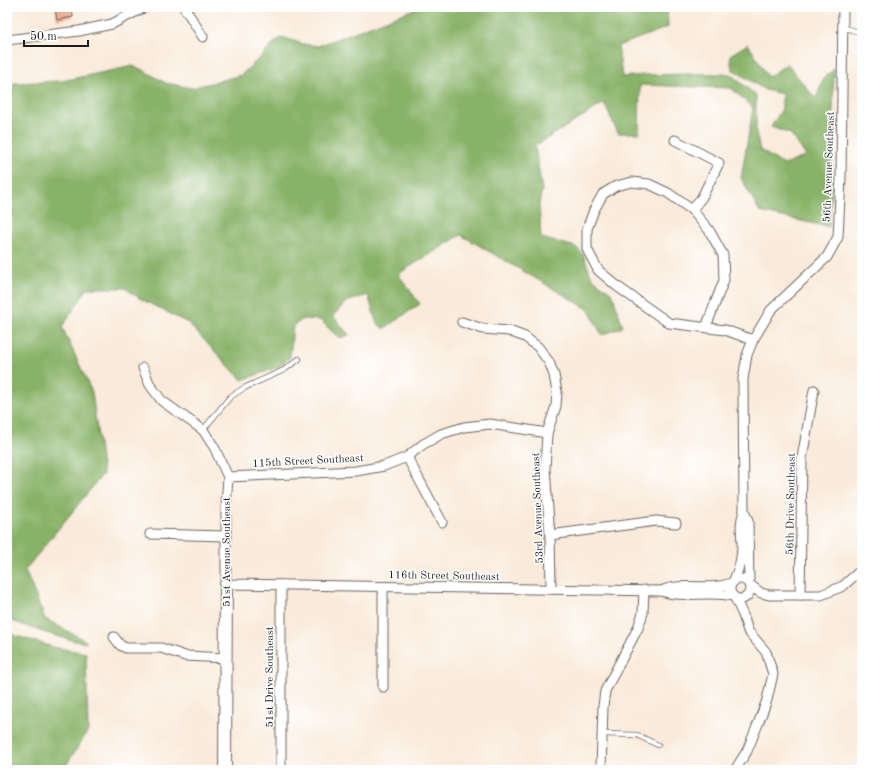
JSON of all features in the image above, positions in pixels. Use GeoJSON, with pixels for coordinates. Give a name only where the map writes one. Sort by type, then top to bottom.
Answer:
{"type":"FeatureCollection","features":[{"type":"Feature","properties":{"kind":"street"},"geometry":{"type":"LineString","coordinates":[[184,7],[203,37]]}},
{"type":"Feature","properties":{"kind":"street","name":"56th Avenue Southeast"},"geometry":{"type":"LineString","coordinates":[[733,581],[742,554],[741,521],[744,511],[743,378],[747,355],[753,340],[771,310],[803,281],[826,257],[838,237],[841,177],[843,7]]}},
{"type":"Feature","properties":{"kind":"street"},"geometry":{"type":"LineString","coordinates":[[7,40],[79,31],[112,24],[140,8]]}},
{"type":"Feature","properties":{"kind":"street"},"geometry":{"type":"LineString","coordinates":[[675,140],[719,163],[702,197],[692,210]]}},
{"type":"Feature","properties":{"kind":"street"},"geometry":{"type":"LineString","coordinates":[[706,327],[724,280],[723,255],[709,230],[692,210],[668,193],[649,184],[632,182],[616,186],[603,194],[594,210],[587,229],[587,249],[598,270],[618,287],[669,324],[725,330],[753,340]]}},
{"type":"Feature","properties":{"kind":"street","name":"53rd Avenue Southeast"},"geometry":{"type":"LineString","coordinates":[[462,322],[483,329],[509,331],[525,337],[538,347],[549,362],[554,375],[557,392],[556,406],[547,433],[545,469],[550,535],[551,588]]}},
{"type":"Feature","properties":{"kind":"street","name":"51st Avenue Southeast"},"geometry":{"type":"LineString","coordinates":[[143,368],[150,385],[162,401],[203,430],[214,447],[228,477],[226,507],[225,770]]}},
{"type":"Feature","properties":{"kind":"street","name":"56th Drive Southeast"},"geometry":{"type":"LineString","coordinates":[[800,595],[802,458],[814,390]]}},
{"type":"Feature","properties":{"kind":"street","name":"115th Street Southeast"},"geometry":{"type":"LineString","coordinates":[[228,477],[356,471],[384,466],[407,457],[422,445],[440,434],[490,424],[547,433]]}},
{"type":"Feature","properties":{"kind":"street"},"geometry":{"type":"LineString","coordinates":[[407,457],[442,522]]}},
{"type":"Feature","properties":{"kind":"street","name":"56th Avenue Southeast"},"geometry":{"type":"LineString","coordinates":[[744,511],[748,521],[750,584]]}},
{"type":"Feature","properties":{"kind":"street"},"geometry":{"type":"LineString","coordinates":[[550,535],[656,521],[676,523]]}},
{"type":"Feature","properties":{"kind":"street"},"geometry":{"type":"LineString","coordinates":[[150,534],[226,536]]}},
{"type":"Feature","properties":{"kind":"street"},"geometry":{"type":"LineString","coordinates":[[735,770],[747,751],[758,724],[773,674],[766,652],[748,631],[743,615],[730,589],[733,581],[737,578],[744,579],[761,593],[769,595],[821,595],[844,586],[862,569]]}},
{"type":"Feature","properties":{"kind":"street","name":"116th Street Southeast"},"geometry":{"type":"LineString","coordinates":[[661,591],[669,587],[723,586],[733,581]]}},
{"type":"Feature","properties":{"kind":"street","name":"116th Street Southeast"},"geometry":{"type":"LineString","coordinates":[[226,584],[644,590],[661,591],[670,594],[720,594],[734,597]]}},
{"type":"Feature","properties":{"kind":"street","name":"51st Drive Southeast"},"geometry":{"type":"LineString","coordinates":[[281,584],[281,770]]}},
{"type":"Feature","properties":{"kind":"street"},"geometry":{"type":"LineString","coordinates":[[734,597],[742,599],[747,596],[751,590],[750,584]]}},
{"type":"Feature","properties":{"kind":"street"},"geometry":{"type":"LineString","coordinates":[[383,587],[383,687]]}},
{"type":"Feature","properties":{"kind":"street"},"geometry":{"type":"LineString","coordinates":[[601,770],[603,706],[605,692],[638,628],[643,613],[644,590]]}},
{"type":"Feature","properties":{"kind":"street"},"geometry":{"type":"LineString","coordinates":[[747,596],[761,598],[769,595]]}},
{"type":"Feature","properties":{"kind":"street"},"geometry":{"type":"LineString","coordinates":[[743,615],[747,604],[747,596]]}},
{"type":"Feature","properties":{"kind":"street"},"geometry":{"type":"LineString","coordinates":[[114,637],[120,645],[126,648],[161,648],[185,656],[226,658]]}},
{"type":"Feature","properties":{"kind":"lane"},"geometry":{"type":"LineString","coordinates":[[842,27],[862,33]]}},
{"type":"Feature","properties":{"kind":"lane"},"geometry":{"type":"LineString","coordinates":[[203,430],[230,397],[244,388],[284,370],[299,359]]}},
{"type":"Feature","properties":{"kind":"lane"},"geometry":{"type":"LineString","coordinates":[[602,734],[637,735],[658,745]]}},
{"type":"Feature","properties":{"kind":"green space"},"geometry":{"type":"Polygon","coordinates":[[[420,7],[667,7],[668,27],[618,46],[622,77],[644,75],[730,74],[756,95],[756,133],[760,150],[784,165],[806,156],[791,134],[771,127],[782,109],[782,94],[765,90],[732,69],[730,55],[748,44],[768,77],[787,64],[816,99],[823,79],[834,69],[829,227],[760,212],[741,178],[753,108],[731,88],[640,85],[639,133],[618,133],[604,103],[535,146],[542,190],[539,203],[541,238],[576,247],[583,254],[592,278],[612,293],[623,327],[602,335],[588,309],[461,235],[398,274],[420,304],[383,329],[376,321],[368,295],[346,302],[333,316],[349,335],[339,338],[320,320],[303,319],[293,326],[290,357],[279,367],[242,380],[188,323],[141,299],[125,288],[88,288],[62,327],[92,392],[103,474],[25,570],[45,619],[86,641],[86,643],[46,633],[7,619],[7,86],[15,83],[62,81],[133,66],[166,83],[192,88],[241,75],[282,37],[303,44],[318,46],[420,7]]]}},
{"type":"Feature","properties":{"kind":"green space"},"geometry":{"type":"Polygon","coordinates":[[[7,633],[53,647],[86,653],[88,731],[63,770],[7,770],[7,633]]]}},
{"type":"Feature","properties":{"kind":"building"},"geometry":{"type":"Polygon","coordinates":[[[55,7],[72,7],[73,17],[57,20],[55,7]]]}}]}
